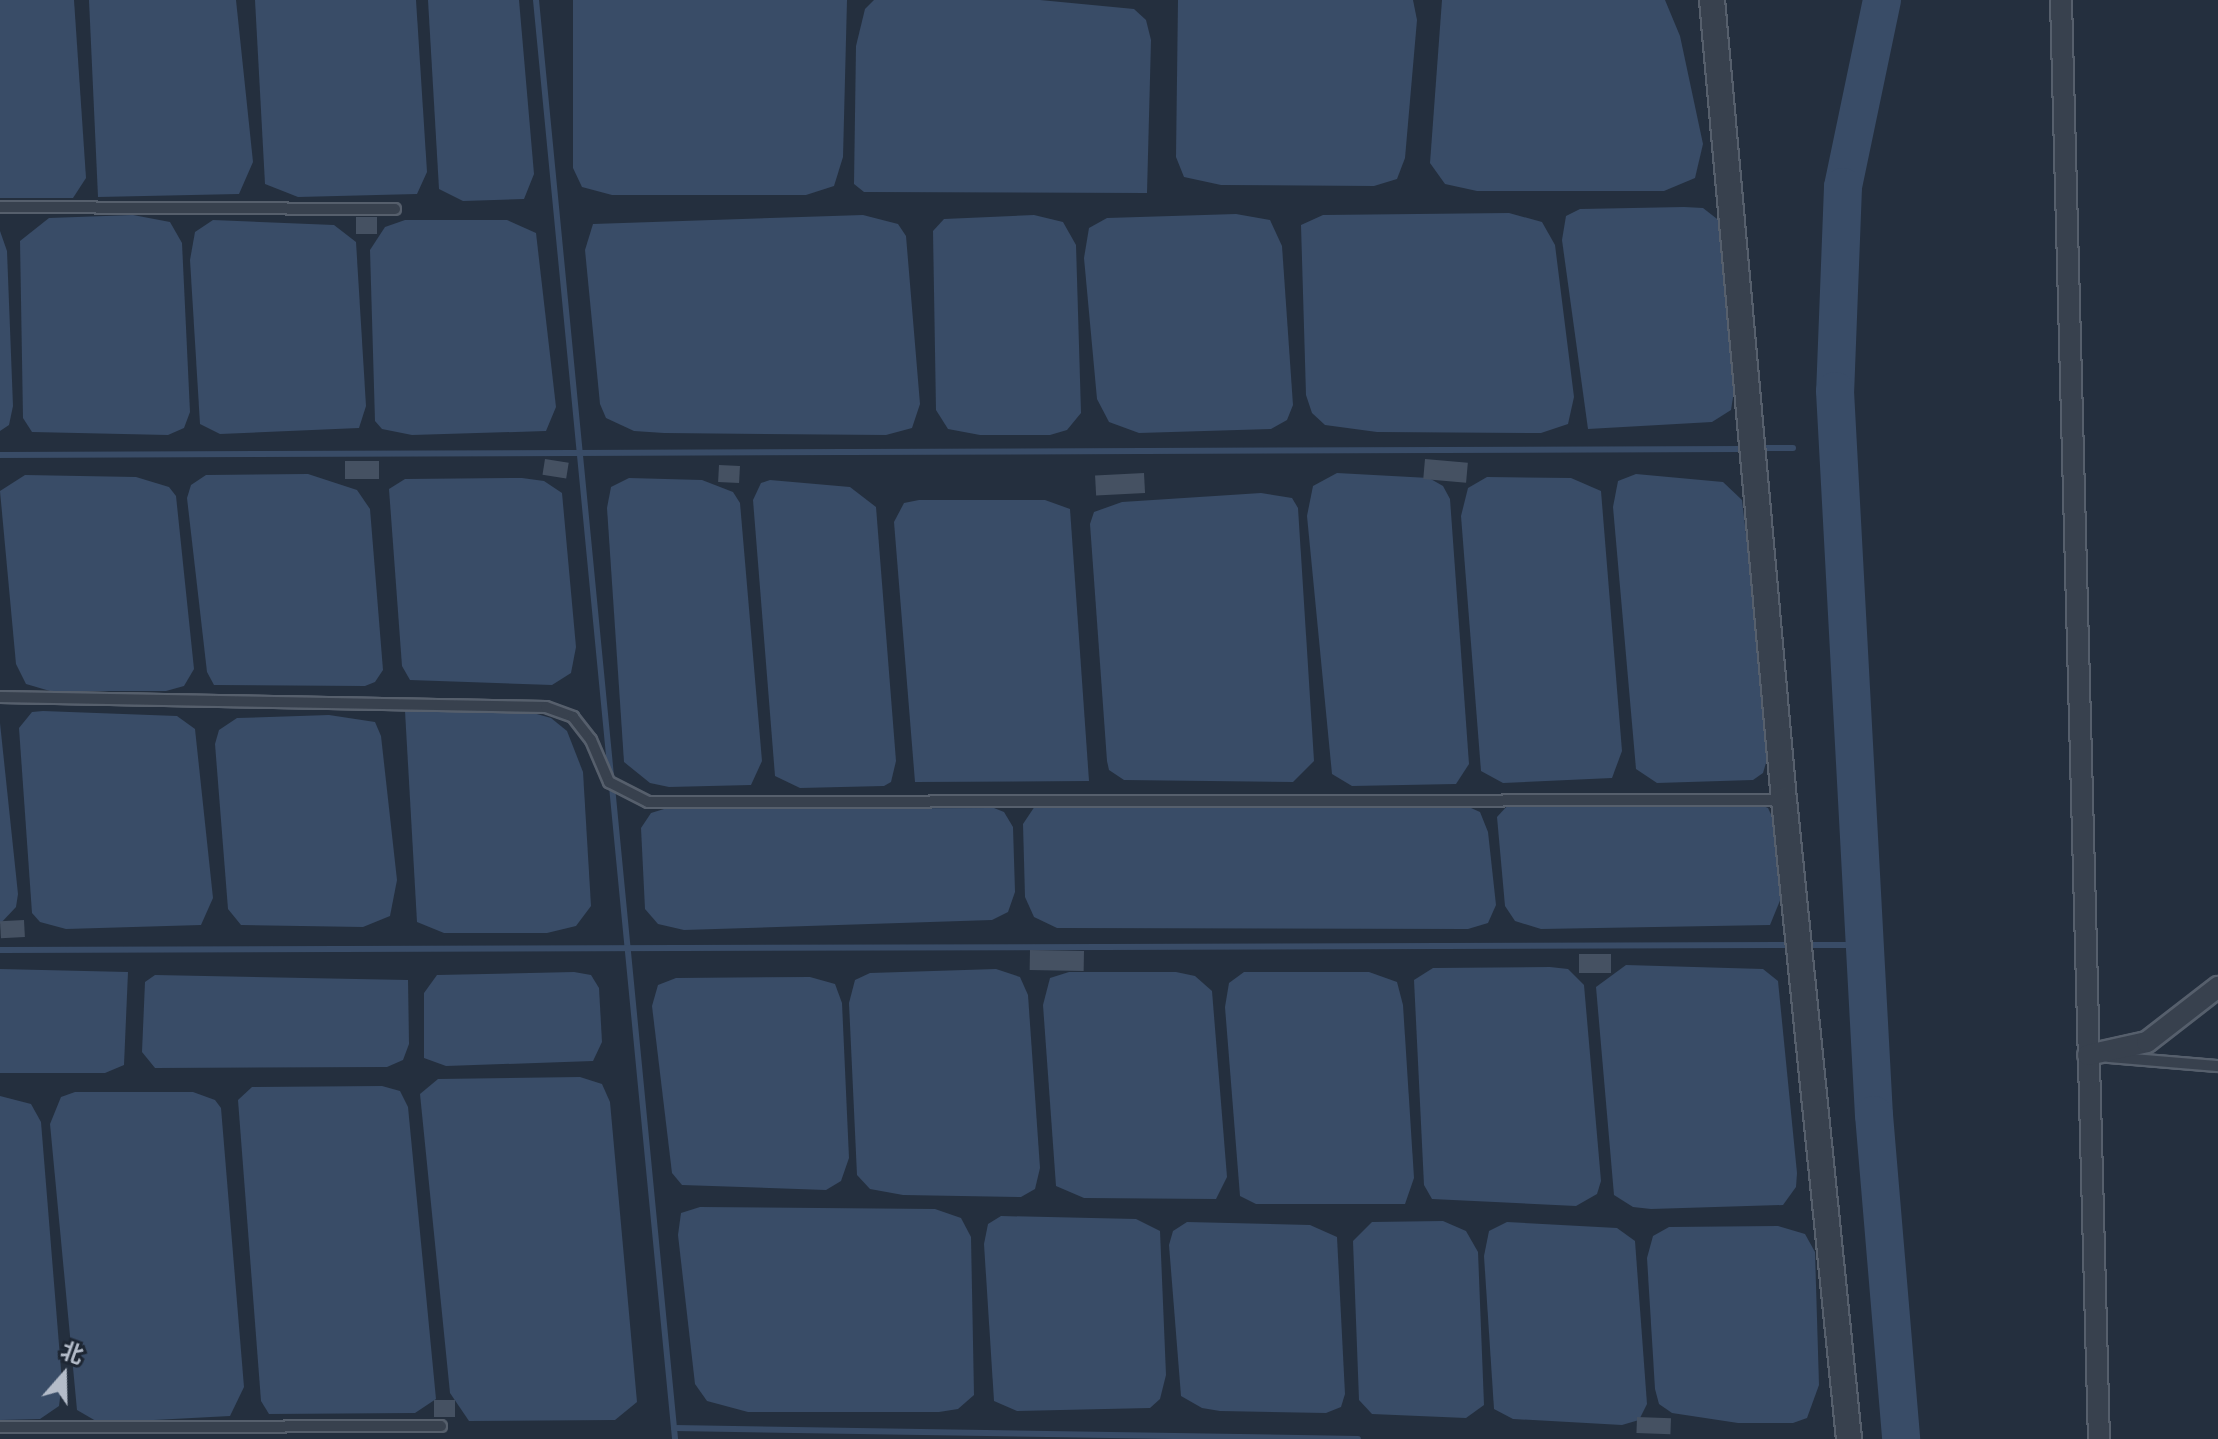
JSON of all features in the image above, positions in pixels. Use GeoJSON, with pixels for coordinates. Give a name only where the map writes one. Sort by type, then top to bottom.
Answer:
{"type":"FeatureCollection","features":[{"type":"Feature","properties":{"kind":"street"},"geometry":{"type":"LineString","coordinates":[[1712,0],[1784,800],[1849,1439]]}},
{"type":"Feature","properties":{"kind":"street"},"geometry":{"type":"LineString","coordinates":[[2061,0],[2099,1439]]}},
{"type":"Feature","properties":{"kind":"street"},"geometry":{"type":"LineString","coordinates":[[2088,1055],[2147,1042],[2218,987]]}},
{"type":"Feature","properties":{"kind":"lane"},"geometry":{"type":"LineString","coordinates":[[0,207],[395,209]]}},
{"type":"Feature","properties":{"kind":"lane"},"geometry":{"type":"LineString","coordinates":[[0,697],[546,707],[573,717],[591,740],[609,782],[648,802],[1784,800]]}},
{"type":"Feature","properties":{"kind":"lane"},"geometry":{"type":"LineString","coordinates":[[2088,1055],[2218,1066]]}},
{"type":"Feature","properties":{"kind":"lane"},"geometry":{"type":"LineString","coordinates":[[0,1427],[441,1426]]}},
{"type":"Feature","properties":{"kind":"water"},"geometry":{"type":"Polygon","coordinates":[[[0,0],[74,0],[86,178],[73,198],[0,198],[0,0]]]}},
{"type":"Feature","properties":{"kind":"water"},"geometry":{"type":"Polygon","coordinates":[[[89,0],[236,0],[253,162],[239,194],[98,197],[89,0]]]}},
{"type":"Feature","properties":{"kind":"water"},"geometry":{"type":"Polygon","coordinates":[[[255,0],[416,0],[427,172],[417,194],[298,197],[265,184],[255,0]]]}},
{"type":"Feature","properties":{"kind":"water"},"geometry":{"type":"Polygon","coordinates":[[[428,0],[519,0],[534,174],[524,199],[463,201],[439,189],[428,0]]]}},
{"type":"Feature","properties":{"kind":"water"},"geometry":{"type":"Polygon","coordinates":[[[573,0],[847,0],[843,157],[834,186],[806,195],[612,195],[582,187],[573,168],[573,0]]]}},
{"type":"Feature","properties":{"kind":"water"},"geometry":{"type":"Polygon","coordinates":[[[874,0],[1040,0],[1134,9],[1146,20],[1151,40],[1147,193],[864,192],[854,184],[856,46],[865,9],[874,0]]]}},
{"type":"Feature","properties":{"kind":"water"},"geometry":{"type":"Polygon","coordinates":[[[1178,0],[1413,0],[1417,20],[1405,158],[1397,179],[1374,186],[1221,185],[1184,177],[1176,157],[1178,0]]]}},
{"type":"Feature","properties":{"kind":"water"},"geometry":{"type":"Polygon","coordinates":[[[1442,0],[1665,0],[1680,36],[1703,144],[1695,178],[1664,191],[1477,191],[1445,184],[1430,163],[1442,0]]]}},
{"type":"Feature","properties":{"kind":"water"},"geometry":{"type":"Polygon","coordinates":[[[1703,208],[1721,222],[1735,385],[1731,410],[1712,422],[1588,429],[1562,240],[1566,216],[1580,209],[1703,208]]]}},
{"type":"Feature","properties":{"kind":"water"},"geometry":{"type":"Polygon","coordinates":[[[1509,213],[1542,222],[1555,245],[1574,397],[1568,424],[1541,433],[1377,432],[1325,425],[1312,413],[1306,395],[1301,225],[1323,215],[1509,213]]]}},
{"type":"Feature","properties":{"kind":"water"},"geometry":{"type":"Polygon","coordinates":[[[1236,214],[1270,220],[1282,246],[1293,405],[1287,420],[1271,429],[1139,433],[1109,422],[1097,399],[1084,258],[1089,228],[1107,218],[1236,214]]]}},
{"type":"Feature","properties":{"kind":"water"},"geometry":{"type":"Polygon","coordinates":[[[133,215],[170,222],[182,243],[190,412],[184,428],[168,435],[32,432],[23,418],[20,241],[49,218],[133,215]]]}},
{"type":"Feature","properties":{"kind":"water"},"geometry":{"type":"Polygon","coordinates":[[[863,215],[898,224],[906,236],[920,404],[912,428],[886,435],[664,433],[634,431],[606,418],[600,404],[585,250],[593,224],[863,215]]]}},
{"type":"Feature","properties":{"kind":"water"},"geometry":{"type":"Polygon","coordinates":[[[1034,215],[1063,222],[1076,245],[1081,413],[1067,430],[1050,435],[980,435],[948,429],[936,410],[933,231],[944,219],[1034,215]]]}},
{"type":"Feature","properties":{"kind":"water"},"geometry":{"type":"Polygon","coordinates":[[[213,220],[334,225],[356,242],[366,406],[359,428],[220,434],[200,424],[190,260],[195,232],[213,220]]]}},
{"type":"Feature","properties":{"kind":"water"},"geometry":{"type":"Polygon","coordinates":[[[405,220],[507,220],[536,233],[556,407],[546,431],[412,435],[382,429],[375,421],[370,250],[385,227],[405,220]]]}},
{"type":"Feature","properties":{"kind":"water"},"geometry":{"type":"Polygon","coordinates":[[[0,231],[7,251],[13,406],[9,425],[0,431],[0,231]]]}},
{"type":"Feature","properties":{"kind":"water"},"geometry":{"type":"Polygon","coordinates":[[[1337,473],[1429,478],[1443,486],[1450,499],[1469,764],[1456,784],[1352,786],[1332,774],[1307,516],[1313,486],[1337,473]]]}},
{"type":"Feature","properties":{"kind":"water"},"geometry":{"type":"Polygon","coordinates":[[[308,474],[357,490],[370,509],[383,670],[375,682],[365,686],[214,685],[207,672],[187,498],[191,485],[206,475],[308,474]]]}},
{"type":"Feature","properties":{"kind":"water"},"geometry":{"type":"Polygon","coordinates":[[[1636,474],[1723,482],[1742,500],[1771,746],[1763,773],[1753,780],[1657,783],[1636,769],[1613,507],[1618,481],[1636,474]]]}},
{"type":"Feature","properties":{"kind":"water"},"geometry":{"type":"Polygon","coordinates":[[[25,475],[136,477],[169,487],[176,496],[194,669],[184,686],[166,691],[50,691],[26,684],[16,664],[0,491],[25,475]]]}},
{"type":"Feature","properties":{"kind":"water"},"geometry":{"type":"Polygon","coordinates":[[[1487,477],[1571,478],[1601,491],[1622,751],[1612,778],[1503,783],[1481,771],[1461,516],[1468,488],[1487,477]]]}},
{"type":"Feature","properties":{"kind":"water"},"geometry":{"type":"Polygon","coordinates":[[[522,478],[544,481],[562,493],[576,647],[571,673],[552,685],[410,680],[402,666],[389,489],[405,479],[522,478]]]}},
{"type":"Feature","properties":{"kind":"water"},"geometry":{"type":"Polygon","coordinates":[[[629,478],[702,480],[733,492],[740,503],[762,761],[751,785],[669,787],[650,783],[624,762],[607,508],[611,487],[629,478]]]}},
{"type":"Feature","properties":{"kind":"water"},"geometry":{"type":"Polygon","coordinates":[[[770,480],[850,487],[876,507],[896,761],[891,782],[884,786],[800,788],[775,776],[753,500],[761,483],[770,480]]]}},
{"type":"Feature","properties":{"kind":"water"},"geometry":{"type":"Polygon","coordinates":[[[1261,493],[1292,498],[1298,508],[1314,761],[1293,782],[1124,780],[1109,770],[1107,761],[1090,524],[1094,512],[1122,502],[1261,493]]]}},
{"type":"Feature","properties":{"kind":"water"},"geometry":{"type":"Polygon","coordinates":[[[919,500],[1045,500],[1070,509],[1089,781],[915,782],[894,522],[904,503],[919,500]]]}},
{"type":"Feature","properties":{"kind":"water"},"geometry":{"type":"Polygon","coordinates":[[[405,711],[526,711],[551,718],[567,731],[583,772],[591,906],[576,926],[547,933],[444,933],[417,922],[405,711]]]}},
{"type":"Feature","properties":{"kind":"water"},"geometry":{"type":"Polygon","coordinates":[[[32,712],[177,716],[195,729],[213,898],[201,925],[66,929],[40,922],[32,913],[19,728],[32,712]]]}},
{"type":"Feature","properties":{"kind":"water"},"geometry":{"type":"Polygon","coordinates":[[[329,715],[375,722],[381,736],[397,880],[390,916],[363,927],[241,925],[228,909],[215,744],[219,730],[237,718],[329,715]]]}},
{"type":"Feature","properties":{"kind":"water"},"geometry":{"type":"Polygon","coordinates":[[[0,723],[18,894],[16,907],[0,924],[0,723]]]}},
{"type":"Feature","properties":{"kind":"water"},"geometry":{"type":"Polygon","coordinates":[[[1037,803],[1471,808],[1480,812],[1488,832],[1496,905],[1488,923],[1468,929],[1057,928],[1034,917],[1025,897],[1023,824],[1037,803]]]}},
{"type":"Feature","properties":{"kind":"water"},"geometry":{"type":"Polygon","coordinates":[[[1759,804],[1768,808],[1776,825],[1781,898],[1770,925],[1541,929],[1515,921],[1505,906],[1497,817],[1508,805],[1759,804]]]}},
{"type":"Feature","properties":{"kind":"water"},"geometry":{"type":"Polygon","coordinates":[[[994,808],[1004,812],[1013,827],[1015,892],[1008,912],[992,920],[684,930],[658,924],[645,909],[641,828],[651,813],[664,809],[994,808]]]}},
{"type":"Feature","properties":{"kind":"water"},"geometry":{"type":"Polygon","coordinates":[[[1626,965],[1763,969],[1778,981],[1797,1173],[1796,1187],[1783,1205],[1651,1209],[1633,1207],[1614,1195],[1596,987],[1626,965]]]}},
{"type":"Feature","properties":{"kind":"water"},"geometry":{"type":"Polygon","coordinates":[[[1433,968],[1568,969],[1584,985],[1601,1181],[1597,1194],[1576,1206],[1432,1199],[1424,1185],[1414,980],[1433,968]]]}},
{"type":"Feature","properties":{"kind":"water"},"geometry":{"type":"Polygon","coordinates":[[[0,969],[128,972],[124,1065],[105,1073],[0,1073],[0,969]]]}},
{"type":"Feature","properties":{"kind":"water"},"geometry":{"type":"Polygon","coordinates":[[[996,969],[1020,977],[1028,995],[1040,1168],[1035,1189],[1021,1197],[903,1195],[870,1189],[857,1175],[849,1003],[855,980],[870,973],[996,969]]]}},
{"type":"Feature","properties":{"kind":"water"},"geometry":{"type":"Polygon","coordinates":[[[574,972],[591,975],[599,988],[602,1042],[593,1061],[446,1066],[424,1058],[424,993],[437,975],[574,972]]]}},
{"type":"Feature","properties":{"kind":"water"},"geometry":{"type":"Polygon","coordinates":[[[1069,972],[1176,972],[1195,976],[1212,991],[1227,1177],[1216,1199],[1084,1198],[1056,1186],[1043,1005],[1050,978],[1069,972]]]}},
{"type":"Feature","properties":{"kind":"water"},"geometry":{"type":"Polygon","coordinates":[[[1244,972],[1369,972],[1397,982],[1403,1005],[1414,1178],[1405,1204],[1256,1204],[1240,1196],[1225,1007],[1229,983],[1244,972]]]}},
{"type":"Feature","properties":{"kind":"water"},"geometry":{"type":"Polygon","coordinates":[[[155,975],[408,980],[409,1044],[403,1060],[387,1067],[155,1068],[142,1052],[145,982],[155,975]]]}},
{"type":"Feature","properties":{"kind":"water"},"geometry":{"type":"Polygon","coordinates":[[[810,977],[835,984],[842,1003],[849,1158],[841,1181],[826,1190],[682,1185],[672,1173],[652,1006],[658,985],[676,978],[810,977]]]}},
{"type":"Feature","properties":{"kind":"water"},"geometry":{"type":"Polygon","coordinates":[[[580,1077],[602,1084],[610,1102],[637,1402],[615,1420],[469,1421],[450,1393],[420,1094],[438,1079],[580,1077]]]}},
{"type":"Feature","properties":{"kind":"water"},"geometry":{"type":"Polygon","coordinates":[[[382,1086],[400,1091],[408,1107],[436,1399],[415,1413],[269,1414],[261,1401],[238,1100],[252,1087],[382,1086]]]}},
{"type":"Feature","properties":{"kind":"water"},"geometry":{"type":"Polygon","coordinates":[[[75,1092],[193,1092],[215,1100],[221,1108],[244,1387],[230,1416],[116,1422],[96,1421],[77,1410],[50,1124],[61,1097],[75,1092]]]}},
{"type":"Feature","properties":{"kind":"water"},"geometry":{"type":"Polygon","coordinates":[[[0,1096],[31,1104],[41,1122],[62,1382],[59,1406],[40,1419],[0,1420],[0,1096]]]}},
{"type":"Feature","properties":{"kind":"water"},"geometry":{"type":"Polygon","coordinates":[[[700,1207],[935,1209],[961,1218],[971,1237],[974,1395],[958,1409],[939,1412],[748,1412],[707,1401],[695,1384],[678,1235],[681,1213],[700,1207]]]}},
{"type":"Feature","properties":{"kind":"water"},"geometry":{"type":"Polygon","coordinates":[[[1001,1216],[1136,1219],[1160,1231],[1166,1375],[1160,1399],[1150,1408],[1017,1411],[994,1401],[984,1244],[988,1224],[1001,1216]]]}},
{"type":"Feature","properties":{"kind":"water"},"geometry":{"type":"Polygon","coordinates":[[[1443,1221],[1466,1231],[1478,1252],[1484,1405],[1466,1418],[1372,1414],[1359,1400],[1353,1241],[1372,1222],[1443,1221]]]}},
{"type":"Feature","properties":{"kind":"water"},"geometry":{"type":"Polygon","coordinates":[[[1187,1222],[1310,1225],[1337,1237],[1345,1394],[1341,1407],[1326,1413],[1220,1411],[1202,1408],[1181,1396],[1169,1245],[1173,1231],[1187,1222]]]}},
{"type":"Feature","properties":{"kind":"water"},"geometry":{"type":"Polygon","coordinates":[[[1507,1222],[1617,1228],[1635,1241],[1647,1404],[1639,1420],[1622,1425],[1513,1419],[1494,1409],[1484,1256],[1489,1231],[1507,1222]]]}},
{"type":"Feature","properties":{"kind":"water"},"geometry":{"type":"Polygon","coordinates":[[[1778,1226],[1805,1234],[1815,1252],[1819,1385],[1807,1418],[1793,1423],[1738,1423],[1672,1413],[1659,1404],[1655,1389],[1647,1258],[1653,1236],[1669,1227],[1778,1226]]]}},
{"type":"Feature","properties":{"kind":"building"},"geometry":{"type":"Polygon","coordinates":[[[356,217],[377,217],[377,234],[356,234],[356,217]]]}},
{"type":"Feature","properties":{"kind":"building"},"geometry":{"type":"Polygon","coordinates":[[[545,459],[569,463],[566,479],[542,475],[545,459]]]}},
{"type":"Feature","properties":{"kind":"building"},"geometry":{"type":"Polygon","coordinates":[[[1425,459],[1468,463],[1466,483],[1423,479],[1425,459]]]}},
{"type":"Feature","properties":{"kind":"building"},"geometry":{"type":"Polygon","coordinates":[[[345,461],[379,461],[379,479],[345,479],[345,461]]]}},
{"type":"Feature","properties":{"kind":"building"},"geometry":{"type":"Polygon","coordinates":[[[719,465],[740,466],[739,483],[718,482],[719,465]]]}},
{"type":"Feature","properties":{"kind":"building"},"geometry":{"type":"Polygon","coordinates":[[[1144,473],[1145,493],[1096,496],[1095,476],[1144,473]]]}},
{"type":"Feature","properties":{"kind":"building"},"geometry":{"type":"Polygon","coordinates":[[[24,920],[25,937],[1,938],[0,921],[24,920]]]}},
{"type":"Feature","properties":{"kind":"building"},"geometry":{"type":"Polygon","coordinates":[[[1030,950],[1084,951],[1084,971],[1030,970],[1030,950]]]}},
{"type":"Feature","properties":{"kind":"building"},"geometry":{"type":"Polygon","coordinates":[[[1579,954],[1611,954],[1611,973],[1579,973],[1579,954]]]}},
{"type":"Feature","properties":{"kind":"building"},"geometry":{"type":"Polygon","coordinates":[[[434,1400],[455,1400],[455,1417],[434,1417],[434,1400]]]}},
{"type":"Feature","properties":{"kind":"building"},"geometry":{"type":"Polygon","coordinates":[[[1637,1417],[1671,1418],[1670,1434],[1636,1433],[1637,1417]]]}},
{"type":"Feature","properties":{"kind":"waterway"},"geometry":{"type":"LineString","coordinates":[[536,0],[675,1439]]}},
{"type":"Feature","properties":{"kind":"waterway"},"geometry":{"type":"LineString","coordinates":[[1882,0],[1843,187],[1835,391],[1874,1115],[1901,1439]]}},
{"type":"Feature","properties":{"kind":"waterway"},"geometry":{"type":"LineString","coordinates":[[1756,448],[1793,448]]}},
{"type":"Feature","properties":{"kind":"waterway"},"geometry":{"type":"LineString","coordinates":[[0,455],[1745,449]]}},
{"type":"Feature","properties":{"kind":"waterway"},"geometry":{"type":"LineString","coordinates":[[0,950],[1791,945]]}},
{"type":"Feature","properties":{"kind":"waterway"},"geometry":{"type":"LineString","coordinates":[[1806,945],[1847,945]]}},
{"type":"Feature","properties":{"kind":"waterway"},"geometry":{"type":"LineString","coordinates":[[674,1428],[1358,1439]]}}]}
